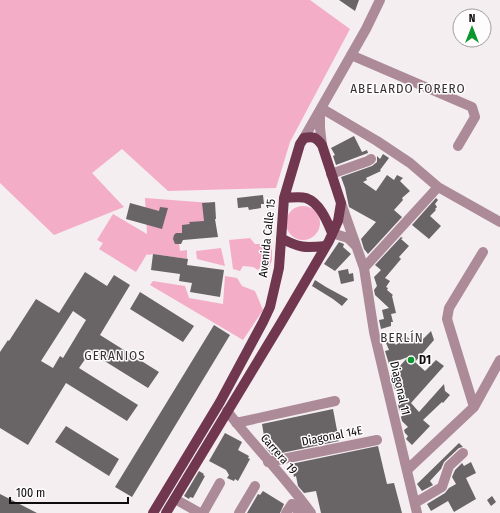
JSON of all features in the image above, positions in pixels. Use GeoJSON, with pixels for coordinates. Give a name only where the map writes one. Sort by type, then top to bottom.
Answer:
{"type":"FeatureCollection","features":[{"type":"Feature","properties":{"kind":"main road"},"geometry":{"type":"LineString","coordinates":[[166,513],[281,323],[338,221],[341,203],[322,145],[317,138],[304,138]]}},
{"type":"Feature","properties":{"kind":"main road","name":"Avenida Calle 15"},"geometry":{"type":"LineString","coordinates":[[153,513],[220,402],[270,307],[279,268],[284,198],[300,144],[304,138]]}},
{"type":"Feature","properties":{"kind":"main road"},"geometry":{"type":"LineString","coordinates":[[284,198],[306,198],[312,202],[324,215],[332,233]]}},
{"type":"Feature","properties":{"kind":"main road"},"geometry":{"type":"LineString","coordinates":[[281,238],[293,245],[305,248],[325,246]]}},
{"type":"Feature","properties":{"kind":"street"},"geometry":{"type":"LineString","coordinates":[[304,138],[366,29],[380,0]]}},
{"type":"Feature","properties":{"kind":"street"},"geometry":{"type":"LineString","coordinates":[[351,55],[472,107],[475,116],[458,146]]}},
{"type":"Feature","properties":{"kind":"street"},"geometry":{"type":"LineString","coordinates":[[321,108],[320,128],[322,145]]}},
{"type":"Feature","properties":{"kind":"street"},"geometry":{"type":"LineString","coordinates":[[321,108],[377,141],[410,163],[438,187],[500,222]]}},
{"type":"Feature","properties":{"kind":"street"},"geometry":{"type":"LineString","coordinates":[[331,174],[371,159]]}},
{"type":"Feature","properties":{"kind":"street"},"geometry":{"type":"LineString","coordinates":[[364,268],[438,187]]}},
{"type":"Feature","properties":{"kind":"street","name":"Diagonal 11"},"geometry":{"type":"LineString","coordinates":[[341,203],[364,268],[374,332],[416,508]]}},
{"type":"Feature","properties":{"kind":"street"},"geometry":{"type":"LineString","coordinates":[[332,233],[348,238],[356,246]]}},
{"type":"Feature","properties":{"kind":"street"},"geometry":{"type":"LineString","coordinates":[[474,407],[447,319],[449,308],[483,252]]}},
{"type":"Feature","properties":{"kind":"street"},"geometry":{"type":"LineString","coordinates":[[407,470],[474,407],[500,360]]}},
{"type":"Feature","properties":{"kind":"street"},"geometry":{"type":"LineString","coordinates":[[236,423],[335,401]]}},
{"type":"Feature","properties":{"kind":"street","name":"Carrera 19"},"geometry":{"type":"LineString","coordinates":[[227,411],[311,513]]}},
{"type":"Feature","properties":{"kind":"street","name":"Diagonal 14E"},"geometry":{"type":"LineString","coordinates":[[268,462],[377,440]]}},
{"type":"Feature","properties":{"kind":"street"},"geometry":{"type":"LineString","coordinates":[[416,508],[442,487],[449,466],[463,453]]}},
{"type":"Feature","properties":{"kind":"street"},"geometry":{"type":"LineString","coordinates":[[175,499],[201,513],[220,483]]}},
{"type":"Feature","properties":{"kind":"street"},"geometry":{"type":"LineString","coordinates":[[239,513],[255,486]]}},
{"type":"Feature","properties":{"kind":"street"},"geometry":{"type":"LineString","coordinates":[[286,513],[292,504],[300,513]]}},
{"type":"Feature","properties":{"kind":"shaded area"},"geometry":{"type":"Polygon","coordinates":[[[0,0],[310,0],[350,29],[290,142],[276,188],[168,191],[122,149],[92,173],[124,207],[54,235],[0,183],[0,0]]]}},
{"type":"Feature","properties":{"kind":"shaded area"},"geometry":{"type":"Polygon","coordinates":[[[145,198],[211,203],[214,224],[178,235],[180,251],[187,250],[187,259],[147,254],[136,272],[99,249],[103,243],[97,240],[113,214],[147,234],[145,198]]]}},
{"type":"Feature","properties":{"kind":"shaded area"},"geometry":{"type":"Polygon","coordinates":[[[300,206],[306,206],[315,211],[319,217],[319,229],[315,235],[306,240],[300,240],[291,235],[286,226],[286,220],[291,211],[300,206]]]}},
{"type":"Feature","properties":{"kind":"shaded area"},"geometry":{"type":"Polygon","coordinates":[[[250,238],[255,244],[272,244],[272,260],[269,267],[263,264],[258,270],[253,267],[243,266],[240,271],[233,269],[229,240],[250,238]]]}},
{"type":"Feature","properties":{"kind":"shaded area"},"geometry":{"type":"Polygon","coordinates":[[[221,248],[225,266],[197,259],[196,251],[221,248]]]}},
{"type":"Feature","properties":{"kind":"shaded area"},"geometry":{"type":"Polygon","coordinates":[[[225,276],[237,278],[242,286],[255,291],[263,310],[243,340],[150,285],[153,281],[185,286],[189,298],[223,304],[225,276]]]}},
{"type":"Feature","properties":{"kind":"building"},"geometry":{"type":"Polygon","coordinates":[[[339,0],[359,0],[355,11],[339,0]]]}},
{"type":"Feature","properties":{"kind":"building"},"geometry":{"type":"Polygon","coordinates":[[[354,136],[362,152],[367,150],[368,153],[336,165],[333,156],[335,155],[331,148],[354,136]]]}},
{"type":"Feature","properties":{"kind":"building"},"geometry":{"type":"Polygon","coordinates":[[[383,154],[389,158],[380,170],[381,171],[366,178],[367,180],[363,182],[376,191],[387,175],[394,180],[397,175],[403,178],[400,181],[410,191],[402,198],[403,200],[394,210],[402,217],[368,254],[364,249],[361,239],[376,222],[349,207],[341,177],[372,166],[377,162],[377,156],[380,159],[383,154]]]}},
{"type":"Feature","properties":{"kind":"building"},"geometry":{"type":"Polygon","coordinates":[[[263,195],[264,204],[261,204],[261,208],[249,210],[248,207],[238,208],[237,198],[263,195]]]}},
{"type":"Feature","properties":{"kind":"building"},"geometry":{"type":"Polygon","coordinates":[[[436,198],[438,200],[435,204],[437,207],[435,209],[436,210],[430,216],[441,226],[429,239],[412,225],[436,198]]]}},
{"type":"Feature","properties":{"kind":"building"},"geometry":{"type":"Polygon","coordinates":[[[215,202],[215,219],[218,237],[183,240],[181,244],[175,244],[173,239],[174,235],[176,233],[182,233],[182,225],[190,224],[189,222],[204,221],[202,203],[215,202]]]}},
{"type":"Feature","properties":{"kind":"building"},"geometry":{"type":"Polygon","coordinates":[[[130,203],[159,211],[160,207],[168,208],[162,229],[126,219],[130,203]]]}},
{"type":"Feature","properties":{"kind":"building"},"geometry":{"type":"Polygon","coordinates":[[[401,237],[403,238],[401,239],[409,246],[399,257],[401,259],[385,278],[390,281],[386,287],[388,288],[387,290],[393,295],[396,313],[391,314],[393,322],[391,322],[391,326],[381,329],[379,320],[384,319],[382,310],[389,308],[375,295],[374,290],[377,286],[374,277],[381,270],[375,265],[401,237]]]}},
{"type":"Feature","properties":{"kind":"building"},"geometry":{"type":"Polygon","coordinates":[[[339,242],[344,244],[343,247],[351,254],[335,271],[324,264],[339,242]]]}},
{"type":"Feature","properties":{"kind":"building"},"geometry":{"type":"Polygon","coordinates":[[[153,254],[188,259],[187,265],[224,270],[220,297],[190,292],[192,283],[179,281],[180,274],[151,270],[153,254]]]}},
{"type":"Feature","properties":{"kind":"building"},"geometry":{"type":"Polygon","coordinates":[[[348,269],[349,274],[353,273],[354,281],[341,284],[338,271],[348,269]]]}},
{"type":"Feature","properties":{"kind":"building"},"geometry":{"type":"Polygon","coordinates":[[[85,272],[107,286],[114,275],[130,285],[100,335],[159,372],[148,388],[90,352],[79,368],[138,405],[127,421],[66,383],[28,445],[0,428],[0,352],[8,340],[9,341],[36,299],[59,313],[85,272]],[[73,311],[41,361],[53,368],[60,356],[63,358],[86,320],[73,311]]]}},
{"type":"Feature","properties":{"kind":"building"},"geometry":{"type":"Polygon","coordinates":[[[315,280],[348,299],[342,306],[312,286],[315,280]]]}},
{"type":"Feature","properties":{"kind":"building"},"geometry":{"type":"Polygon","coordinates":[[[140,292],[194,326],[183,342],[130,309],[140,292]]]}},
{"type":"Feature","properties":{"kind":"building"},"geometry":{"type":"Polygon","coordinates":[[[214,325],[230,335],[132,497],[115,487],[214,325]]]}},
{"type":"Feature","properties":{"kind":"building"},"geometry":{"type":"Polygon","coordinates":[[[431,331],[434,340],[415,362],[425,371],[436,360],[444,366],[411,403],[419,412],[444,384],[445,391],[450,395],[423,420],[430,426],[412,445],[406,439],[408,436],[404,430],[408,427],[402,421],[401,417],[403,414],[399,410],[398,404],[400,402],[391,376],[408,357],[389,364],[385,351],[389,350],[386,343],[391,338],[396,345],[405,335],[413,342],[417,336],[422,340],[431,331]]]}},
{"type":"Feature","properties":{"kind":"building"},"geometry":{"type":"Polygon","coordinates":[[[333,409],[339,441],[272,455],[266,448],[262,424],[333,409]]]}},
{"type":"Feature","properties":{"kind":"building"},"geometry":{"type":"Polygon","coordinates":[[[66,426],[119,459],[109,476],[55,442],[66,426]]]}},
{"type":"Feature","properties":{"kind":"building"},"geometry":{"type":"Polygon","coordinates":[[[225,433],[242,442],[238,450],[249,456],[248,458],[250,459],[238,481],[227,478],[229,475],[226,470],[209,461],[225,433]]]}},
{"type":"Feature","properties":{"kind":"building"},"geometry":{"type":"Polygon","coordinates":[[[459,443],[463,447],[459,448],[444,462],[441,469],[430,481],[433,485],[422,491],[417,484],[459,443]]]}},
{"type":"Feature","properties":{"kind":"building"},"geometry":{"type":"Polygon","coordinates":[[[378,446],[387,484],[394,483],[402,513],[321,513],[316,491],[304,493],[298,486],[296,476],[294,477],[291,464],[378,446]]]}},
{"type":"Feature","properties":{"kind":"building"},"geometry":{"type":"Polygon","coordinates":[[[471,462],[476,473],[466,478],[476,499],[454,512],[448,501],[431,511],[427,504],[456,484],[452,477],[455,470],[462,463],[464,466],[471,462]]]}},
{"type":"Feature","properties":{"kind":"building"},"geometry":{"type":"Polygon","coordinates":[[[199,471],[205,476],[193,498],[190,497],[189,499],[184,496],[199,471]]]}},
{"type":"Feature","properties":{"kind":"building"},"geometry":{"type":"Polygon","coordinates":[[[263,491],[284,504],[280,513],[247,513],[258,494],[260,495],[263,491]]]}},
{"type":"Feature","properties":{"kind":"building"},"geometry":{"type":"Polygon","coordinates":[[[0,494],[37,513],[0,513],[0,494]]]}},
{"type":"Feature","properties":{"kind":"building"},"geometry":{"type":"Polygon","coordinates":[[[492,496],[496,502],[491,506],[487,500],[492,496]]]}},
{"type":"Feature","properties":{"kind":"place","name":"D1"},"geometry":{"type":"Point","coordinates":[411,360]}},
{"type":"Feature","properties":{"kind":"district","name":"ABELARDO FORERO"},"geometry":{"type":"Point","coordinates":[408,88]}},
{"type":"Feature","properties":{"kind":"district","name":"BERLÍN"},"geometry":{"type":"Point","coordinates":[402,337]}},
{"type":"Feature","properties":{"kind":"district","name":"GERANIOS"},"geometry":{"type":"Point","coordinates":[115,355]}}]}
